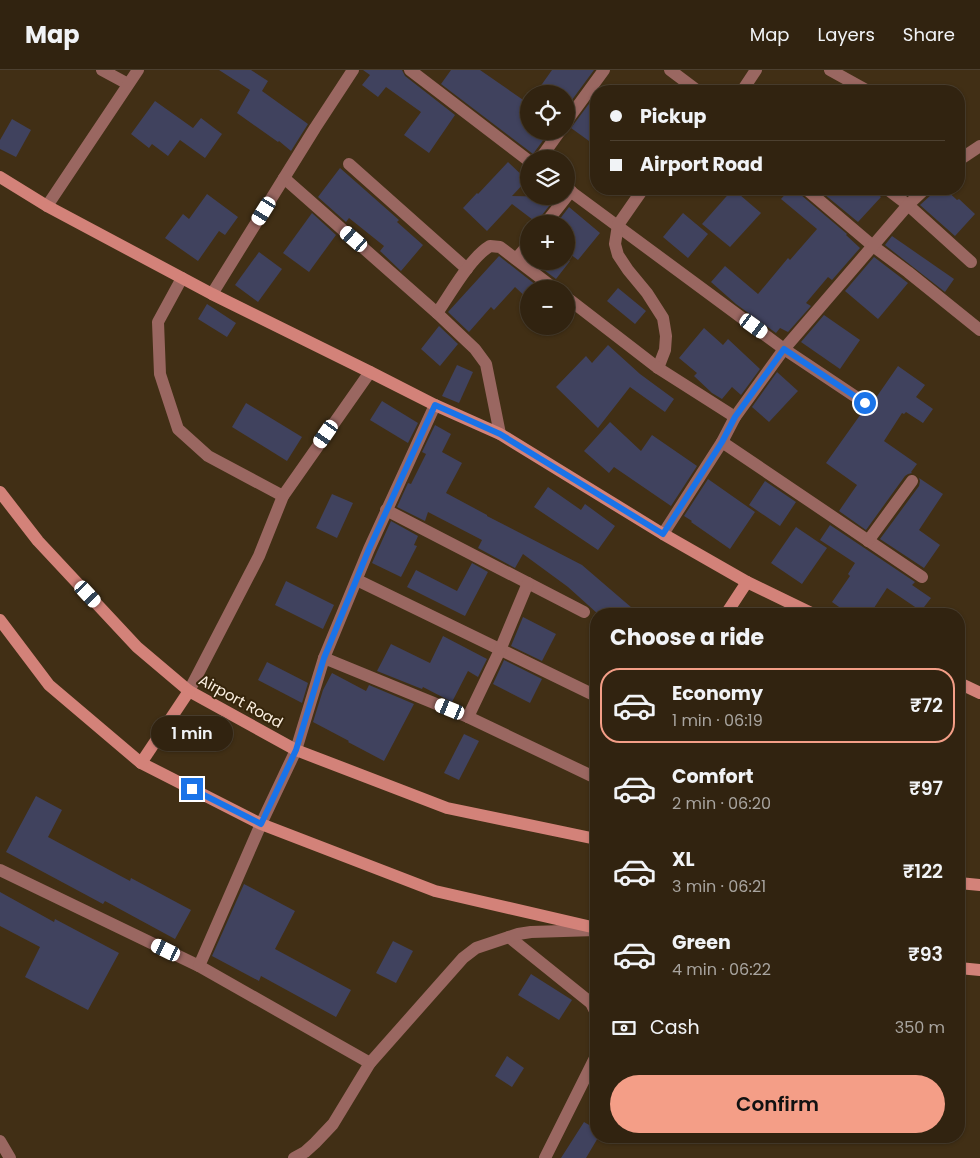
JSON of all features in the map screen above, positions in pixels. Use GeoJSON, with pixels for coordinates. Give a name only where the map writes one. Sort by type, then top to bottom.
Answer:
{"type":"FeatureCollection","features":[{"type":"Feature","properties":{"kind":"main road"},"geometry":{"type":"LineString","coordinates":[[0,177],[47,206],[212,294],[435,405],[500,434],[663,534],[747,582],[801,608]]}},
{"type":"Feature","properties":{"kind":"main road","name":"Airport Road"},"geometry":{"type":"LineString","coordinates":[[0,492],[38,541],[137,647],[189,691],[296,750],[447,808],[590,838]]}},
{"type":"Feature","properties":{"kind":"main road"},"geometry":{"type":"LineString","coordinates":[[730,608],[747,582]]}},
{"type":"Feature","properties":{"kind":"main road"},"geometry":{"type":"LineString","coordinates":[[0,620],[49,685],[141,763],[261,824],[434,891],[590,928]]}},
{"type":"Feature","properties":{"kind":"main road"},"geometry":{"type":"LineString","coordinates":[[965,686],[980,694]]}},
{"type":"Feature","properties":{"kind":"main road"},"geometry":{"type":"LineString","coordinates":[[141,763],[189,691]]}},
{"type":"Feature","properties":{"kind":"main road"},"geometry":{"type":"LineString","coordinates":[[965,884],[980,885]]}},
{"type":"Feature","properties":{"kind":"main road"},"geometry":{"type":"LineString","coordinates":[[965,969],[980,970]]}},
{"type":"Feature","properties":{"kind":"street"},"geometry":{"type":"LineString","coordinates":[[102,70],[128,84]]}},
{"type":"Feature","properties":{"kind":"street"},"geometry":{"type":"LineString","coordinates":[[47,206],[138,70]]}},
{"type":"Feature","properties":{"kind":"street"},"geometry":{"type":"LineString","coordinates":[[212,294],[352,70]]}},
{"type":"Feature","properties":{"kind":"street"},"geometry":{"type":"LineString","coordinates":[[410,70],[520,154]]}},
{"type":"Feature","properties":{"kind":"street"},"geometry":{"type":"LineString","coordinates":[[593,85],[604,70]]}},
{"type":"Feature","properties":{"kind":"street"},"geometry":{"type":"LineString","coordinates":[[670,70],[690,85]]}},
{"type":"Feature","properties":{"kind":"street"},"geometry":{"type":"LineString","coordinates":[[746,85],[756,70]]}},
{"type":"Feature","properties":{"kind":"street"},"geometry":{"type":"LineString","coordinates":[[830,70],[857,85]]}},
{"type":"Feature","properties":{"kind":"street"},"geometry":{"type":"LineString","coordinates":[[575,110],[590,89]]}},
{"type":"Feature","properties":{"kind":"street"},"geometry":{"type":"LineString","coordinates":[[965,156],[980,146]]}},
{"type":"Feature","properties":{"kind":"street"},"geometry":{"type":"LineString","coordinates":[[349,164],[467,269]]}},
{"type":"Feature","properties":{"kind":"street"},"geometry":{"type":"LineString","coordinates":[[284,178],[475,349],[486,364],[500,434]]}},
{"type":"Feature","properties":{"kind":"street"},"geometry":{"type":"LineString","coordinates":[[575,194],[784,349],[865,403]]}},
{"type":"Feature","properties":{"kind":"street"},"geometry":{"type":"LineString","coordinates":[[639,195],[618,226],[615,244],[618,256],[647,293],[663,318],[666,350],[658,368]]}},
{"type":"Feature","properties":{"kind":"street"},"geometry":{"type":"LineString","coordinates":[[813,195],[873,246],[980,330]]}},
{"type":"Feature","properties":{"kind":"street"},"geometry":{"type":"LineString","coordinates":[[895,195],[971,262]]}},
{"type":"Feature","properties":{"kind":"street"},"geometry":{"type":"LineString","coordinates":[[663,534],[722,442],[735,417],[784,349],[919,195]]}},
{"type":"Feature","properties":{"kind":"street"},"geometry":{"type":"LineString","coordinates":[[437,313],[467,269],[490,246],[500,247],[543,280]]}},
{"type":"Feature","properties":{"kind":"street"},"geometry":{"type":"LineString","coordinates":[[516,259],[520,254]]}},
{"type":"Feature","properties":{"kind":"street"},"geometry":{"type":"LineString","coordinates":[[182,278],[158,322],[160,374],[178,429],[208,456],[282,496]]}},
{"type":"Feature","properties":{"kind":"street"},"geometry":{"type":"LineString","coordinates":[[575,305],[658,368],[735,417]]}},
{"type":"Feature","properties":{"kind":"street"},"geometry":{"type":"LineString","coordinates":[[189,691],[259,556],[282,496],[370,372]]}},
{"type":"Feature","properties":{"kind":"street"},"geometry":{"type":"LineString","coordinates":[[199,966],[261,824],[296,750],[324,658],[386,510],[435,405]]}},
{"type":"Feature","properties":{"kind":"street"},"geometry":{"type":"LineString","coordinates":[[722,442],[922,577]]}},
{"type":"Feature","properties":{"kind":"street"},"geometry":{"type":"LineString","coordinates":[[868,541],[912,481]]}},
{"type":"Feature","properties":{"kind":"street"},"geometry":{"type":"LineString","coordinates":[[386,510],[584,612]]}},
{"type":"Feature","properties":{"kind":"street"},"geometry":{"type":"LineString","coordinates":[[357,580],[590,693]]}},
{"type":"Feature","properties":{"kind":"street"},"geometry":{"type":"LineString","coordinates":[[468,717],[500,650],[528,583]]}},
{"type":"Feature","properties":{"kind":"street"},"geometry":{"type":"LineString","coordinates":[[324,658],[468,717],[590,775]]}},
{"type":"Feature","properties":{"kind":"street"},"geometry":{"type":"LineString","coordinates":[[0,870],[199,966],[370,1062]]}},
{"type":"Feature","properties":{"kind":"street"},"geometry":{"type":"LineString","coordinates":[[294,1158],[305,1152],[332,1124],[370,1062],[463,958],[476,948],[531,932],[590,929]]}},
{"type":"Feature","properties":{"kind":"street"},"geometry":{"type":"LineString","coordinates":[[509,937],[590,1002]]}},
{"type":"Feature","properties":{"kind":"street"},"geometry":{"type":"LineString","coordinates":[[545,1158],[590,1068]]}},
{"type":"Feature","properties":{"kind":"street"},"geometry":{"type":"LineString","coordinates":[[0,1141],[10,1158]]}},
{"type":"Feature","properties":{"kind":"building"},"geometry":{"type":"Polygon","coordinates":[[[219,70],[251,70],[268,81],[262,91],[308,124],[291,151],[237,113],[250,90],[219,70]]]}},
{"type":"Feature","properties":{"kind":"building"},"geometry":{"type":"Polygon","coordinates":[[[363,70],[402,70],[405,76],[455,115],[429,153],[404,135],[421,112],[386,87],[378,97],[362,85],[370,75],[363,70]]]}},
{"type":"Feature","properties":{"kind":"building"},"geometry":{"type":"Polygon","coordinates":[[[451,70],[480,70],[520,98],[520,140],[543,140],[536,150],[528,150],[441,84],[451,70]]]}},
{"type":"Feature","properties":{"kind":"building"},"geometry":{"type":"Polygon","coordinates":[[[552,70],[594,70],[575,96],[575,85],[541,85],[552,70]]]}},
{"type":"Feature","properties":{"kind":"building"},"geometry":{"type":"Polygon","coordinates":[[[155,101],[193,128],[201,118],[222,134],[205,158],[180,140],[168,156],[152,144],[149,148],[131,134],[155,101]]]}},
{"type":"Feature","properties":{"kind":"building"},"geometry":{"type":"Polygon","coordinates":[[[590,102],[590,142],[575,131],[575,123],[590,102]]]}},
{"type":"Feature","properties":{"kind":"building"},"geometry":{"type":"Polygon","coordinates":[[[12,119],[31,130],[16,157],[0,149],[0,140],[12,119]]]}},
{"type":"Feature","properties":{"kind":"building"},"geometry":{"type":"Polygon","coordinates":[[[508,162],[520,173],[520,187],[512,196],[520,196],[520,205],[550,205],[542,215],[526,215],[512,204],[487,231],[463,208],[508,162]]]}},
{"type":"Feature","properties":{"kind":"building"},"geometry":{"type":"Polygon","coordinates":[[[340,168],[399,220],[397,222],[423,245],[401,271],[380,251],[384,246],[349,218],[346,222],[318,197],[340,168]]]}},
{"type":"Feature","properties":{"kind":"building"},"geometry":{"type":"Polygon","coordinates":[[[207,194],[238,217],[225,235],[219,231],[198,261],[165,238],[183,214],[189,219],[207,194]]]}},
{"type":"Feature","properties":{"kind":"building"},"geometry":{"type":"Polygon","coordinates":[[[728,195],[740,195],[761,213],[730,247],[702,224],[728,195]]]}},
{"type":"Feature","properties":{"kind":"building"},"geometry":{"type":"Polygon","coordinates":[[[785,195],[801,195],[847,234],[860,248],[832,280],[828,277],[806,303],[811,306],[788,332],[780,328],[776,333],[736,304],[711,282],[725,266],[758,294],[788,258],[790,260],[817,229],[781,199],[785,195]]]}},
{"type":"Feature","properties":{"kind":"building"},"geometry":{"type":"Polygon","coordinates":[[[825,195],[879,195],[881,197],[858,222],[825,195]]]}},
{"type":"Feature","properties":{"kind":"building"},"geometry":{"type":"Polygon","coordinates":[[[931,195],[952,195],[957,200],[959,199],[975,214],[955,236],[920,205],[931,195]]]}},
{"type":"Feature","properties":{"kind":"building"},"geometry":{"type":"Polygon","coordinates":[[[569,207],[600,233],[578,260],[575,258],[575,215],[563,215],[569,207]]]}},
{"type":"Feature","properties":{"kind":"building"},"geometry":{"type":"Polygon","coordinates":[[[312,213],[336,235],[309,272],[283,253],[312,213]]]}},
{"type":"Feature","properties":{"kind":"building"},"geometry":{"type":"Polygon","coordinates":[[[683,213],[708,234],[688,258],[663,237],[683,213]]]}},
{"type":"Feature","properties":{"kind":"building"},"geometry":{"type":"Polygon","coordinates":[[[892,236],[954,279],[945,292],[885,245],[892,236]]]}},
{"type":"Feature","properties":{"kind":"building"},"geometry":{"type":"Polygon","coordinates":[[[259,252],[282,269],[258,302],[235,285],[259,252]]]}},
{"type":"Feature","properties":{"kind":"building"},"geometry":{"type":"Polygon","coordinates":[[[499,256],[530,280],[520,280],[520,292],[515,287],[494,310],[491,307],[469,332],[448,312],[499,256]]]}},
{"type":"Feature","properties":{"kind":"building"},"geometry":{"type":"Polygon","coordinates":[[[874,257],[908,283],[878,319],[845,291],[874,257]]]}},
{"type":"Feature","properties":{"kind":"building"},"geometry":{"type":"Polygon","coordinates":[[[544,270],[563,270],[556,279],[544,270]]]}},
{"type":"Feature","properties":{"kind":"building"},"geometry":{"type":"Polygon","coordinates":[[[618,288],[646,311],[635,324],[607,301],[618,288]]]}},
{"type":"Feature","properties":{"kind":"building"},"geometry":{"type":"Polygon","coordinates":[[[207,304],[236,323],[227,337],[198,319],[207,304]]]}},
{"type":"Feature","properties":{"kind":"building"},"geometry":{"type":"Polygon","coordinates":[[[824,315],[860,340],[840,369],[801,342],[824,315]]]}},
{"type":"Feature","properties":{"kind":"building"},"geometry":{"type":"Polygon","coordinates":[[[439,326],[458,344],[440,366],[421,349],[439,326]]]}},
{"type":"Feature","properties":{"kind":"building"},"geometry":{"type":"Polygon","coordinates":[[[704,328],[723,345],[728,339],[760,369],[741,395],[732,387],[722,399],[712,393],[694,376],[697,373],[679,358],[704,328]]]}},
{"type":"Feature","properties":{"kind":"building"},"geometry":{"type":"Polygon","coordinates":[[[608,345],[640,374],[674,399],[665,412],[630,387],[598,428],[556,387],[586,356],[592,363],[608,345]]]}},
{"type":"Feature","properties":{"kind":"building"},"geometry":{"type":"Polygon","coordinates":[[[457,365],[473,372],[459,403],[442,396],[457,365]]]}},
{"type":"Feature","properties":{"kind":"building"},"geometry":{"type":"Polygon","coordinates":[[[898,366],[925,385],[916,397],[933,409],[923,423],[906,412],[902,413],[884,441],[917,464],[912,473],[905,476],[866,530],[839,511],[857,485],[826,463],[863,411],[871,408],[873,402],[898,366]]]}},
{"type":"Feature","properties":{"kind":"building"},"geometry":{"type":"Polygon","coordinates":[[[777,372],[798,391],[769,422],[752,407],[777,372]]]}},
{"type":"Feature","properties":{"kind":"building"},"geometry":{"type":"Polygon","coordinates":[[[382,401],[418,423],[408,443],[370,420],[382,401]]]}},
{"type":"Feature","properties":{"kind":"building"},"geometry":{"type":"Polygon","coordinates":[[[246,403],[302,437],[287,461],[232,427],[246,403]]]}},
{"type":"Feature","properties":{"kind":"building"},"geometry":{"type":"Polygon","coordinates":[[[610,422],[641,451],[652,435],[697,466],[671,506],[614,467],[609,473],[584,451],[610,422]]]}},
{"type":"Feature","properties":{"kind":"building"},"geometry":{"type":"Polygon","coordinates":[[[435,425],[451,434],[442,452],[462,463],[446,493],[582,565],[632,608],[591,608],[568,587],[523,554],[515,568],[478,548],[482,540],[428,512],[425,521],[397,507],[408,483],[411,484],[426,454],[422,452],[435,425]]]}},
{"type":"Feature","properties":{"kind":"building"},"geometry":{"type":"Polygon","coordinates":[[[919,478],[943,494],[919,530],[940,545],[924,568],[880,539],[919,486],[919,478]]]}},
{"type":"Feature","properties":{"kind":"building"},"geometry":{"type":"Polygon","coordinates":[[[708,479],[755,512],[730,549],[684,516],[708,479]]]}},
{"type":"Feature","properties":{"kind":"building"},"geometry":{"type":"Polygon","coordinates":[[[765,481],[796,502],[780,526],[749,505],[765,481]]]}},
{"type":"Feature","properties":{"kind":"building"},"geometry":{"type":"Polygon","coordinates":[[[548,487],[581,510],[585,504],[615,526],[598,550],[534,507],[548,487]]]}},
{"type":"Feature","properties":{"kind":"building"},"geometry":{"type":"Polygon","coordinates":[[[332,494],[353,503],[337,538],[316,528],[332,494]]]}},
{"type":"Feature","properties":{"kind":"building"},"geometry":{"type":"Polygon","coordinates":[[[391,521],[418,536],[414,545],[417,546],[401,577],[372,563],[391,521]]]}},
{"type":"Feature","properties":{"kind":"building"},"geometry":{"type":"Polygon","coordinates":[[[830,525],[915,582],[912,585],[931,598],[923,608],[917,608],[887,588],[874,608],[840,608],[832,602],[850,576],[848,574],[855,563],[820,540],[830,525]]]}},
{"type":"Feature","properties":{"kind":"building"},"geometry":{"type":"Polygon","coordinates":[[[796,527],[827,548],[802,584],[771,563],[796,527]]]}},
{"type":"Feature","properties":{"kind":"building"},"geometry":{"type":"Polygon","coordinates":[[[472,563],[488,572],[465,616],[407,587],[416,570],[457,591],[472,563]]]}},
{"type":"Feature","properties":{"kind":"building"},"geometry":{"type":"Polygon","coordinates":[[[286,581],[334,605],[323,629],[275,605],[286,581]]]}},
{"type":"Feature","properties":{"kind":"building"},"geometry":{"type":"Polygon","coordinates":[[[523,617],[556,634],[542,661],[511,646],[523,617]]]}},
{"type":"Feature","properties":{"kind":"building"},"geometry":{"type":"Polygon","coordinates":[[[443,636],[487,659],[478,677],[468,671],[452,702],[423,687],[422,689],[377,671],[391,644],[430,663],[443,636]]]}},
{"type":"Feature","properties":{"kind":"building"},"geometry":{"type":"Polygon","coordinates":[[[504,660],[542,679],[530,703],[493,684],[504,660]]]}},
{"type":"Feature","properties":{"kind":"building"},"geometry":{"type":"Polygon","coordinates":[[[267,662],[308,683],[302,703],[258,680],[267,662]]]}},
{"type":"Feature","properties":{"kind":"building"},"geometry":{"type":"Polygon","coordinates":[[[332,673],[366,691],[369,685],[414,704],[384,761],[313,722],[323,690],[332,673]]]}},
{"type":"Feature","properties":{"kind":"building"},"geometry":{"type":"Polygon","coordinates":[[[464,734],[479,741],[459,780],[444,773],[464,734]]]}},
{"type":"Feature","properties":{"kind":"building"},"geometry":{"type":"Polygon","coordinates":[[[36,796],[62,810],[48,837],[130,881],[131,878],[191,910],[175,939],[105,901],[103,904],[6,852],[36,796]]]}},
{"type":"Feature","properties":{"kind":"building"},"geometry":{"type":"Polygon","coordinates":[[[244,884],[295,911],[275,949],[351,990],[336,1017],[261,976],[259,981],[212,956],[244,884]]]}},
{"type":"Feature","properties":{"kind":"building"},"geometry":{"type":"Polygon","coordinates":[[[0,892],[54,922],[55,919],[119,953],[88,1010],[25,977],[40,947],[0,926],[0,892]]]}},
{"type":"Feature","properties":{"kind":"building"},"geometry":{"type":"Polygon","coordinates":[[[393,941],[413,951],[396,983],[376,973],[393,941]]]}},
{"type":"Feature","properties":{"kind":"building"},"geometry":{"type":"Polygon","coordinates":[[[531,974],[572,1000],[559,1020],[518,995],[531,974]]]}},
{"type":"Feature","properties":{"kind":"building"},"geometry":{"type":"Polygon","coordinates":[[[507,1056],[524,1068],[512,1087],[495,1076],[507,1056]]]}},
{"type":"Feature","properties":{"kind":"building"},"geometry":{"type":"Polygon","coordinates":[[[584,1122],[590,1126],[590,1143],[595,1143],[586,1158],[561,1158],[584,1122]]]}},
{"type":"Feature","properties":{"kind":"route"},"geometry":{"type":"LineString","coordinates":[[192,789],[261,824],[296,750],[324,658],[369,549],[435,405],[500,434],[663,534],[722,442],[735,417],[784,349],[865,403]]}}]}
